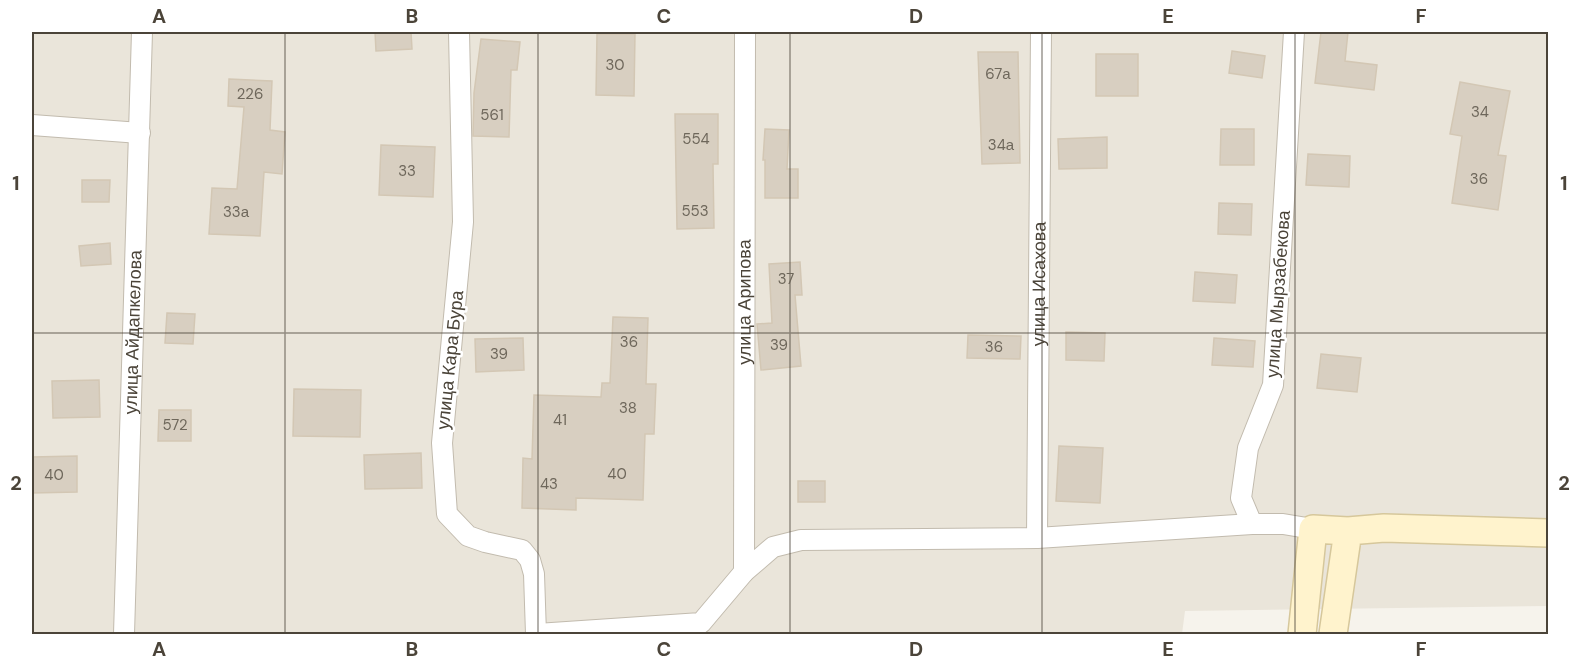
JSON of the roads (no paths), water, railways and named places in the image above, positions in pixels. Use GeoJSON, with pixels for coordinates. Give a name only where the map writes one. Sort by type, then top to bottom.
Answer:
{"type":"FeatureCollection","features":[{"type":"Feature","properties":{"kind":"main road"},"geometry":{"type":"LineString","coordinates":[[1302,634],[1313,529],[1348,531],[1384,528],[1548,533]]}},
{"type":"Feature","properties":{"kind":"main road"},"geometry":{"type":"LineString","coordinates":[[1333,634],[1348,531]]}},
{"type":"Feature","properties":{"kind":"street","name":"улица Айдапкелова"},"geometry":{"type":"LineString","coordinates":[[124,634],[142,32]]}},
{"type":"Feature","properties":{"kind":"street","name":"улица Кара Бура"},"geometry":{"type":"LineString","coordinates":[[459,32],[463,222],[442,443],[447,514],[468,536],[522,550],[530,560],[534,574],[536,634]]}},
{"type":"Feature","properties":{"kind":"street","name":"улица Арипова"},"geometry":{"type":"LineString","coordinates":[[744,572],[745,32]]}},
{"type":"Feature","properties":{"kind":"street","name":"улица Исахова"},"geometry":{"type":"LineString","coordinates":[[1037,538],[1041,32]]}},
{"type":"Feature","properties":{"kind":"street","name":"улица Мырзабекова"},"geometry":{"type":"LineString","coordinates":[[1252,524],[1242,498],[1248,448],[1273,385],[1294,32]]}},
{"type":"Feature","properties":{"kind":"street"},"geometry":{"type":"LineString","coordinates":[[32,125],[140,133]]}},
{"type":"Feature","properties":{"kind":"street"},"geometry":{"type":"LineString","coordinates":[[536,634],[701,623],[744,572],[773,548],[801,540],[1037,538],[1252,524],[1283,524],[1313,529]]}}]}
